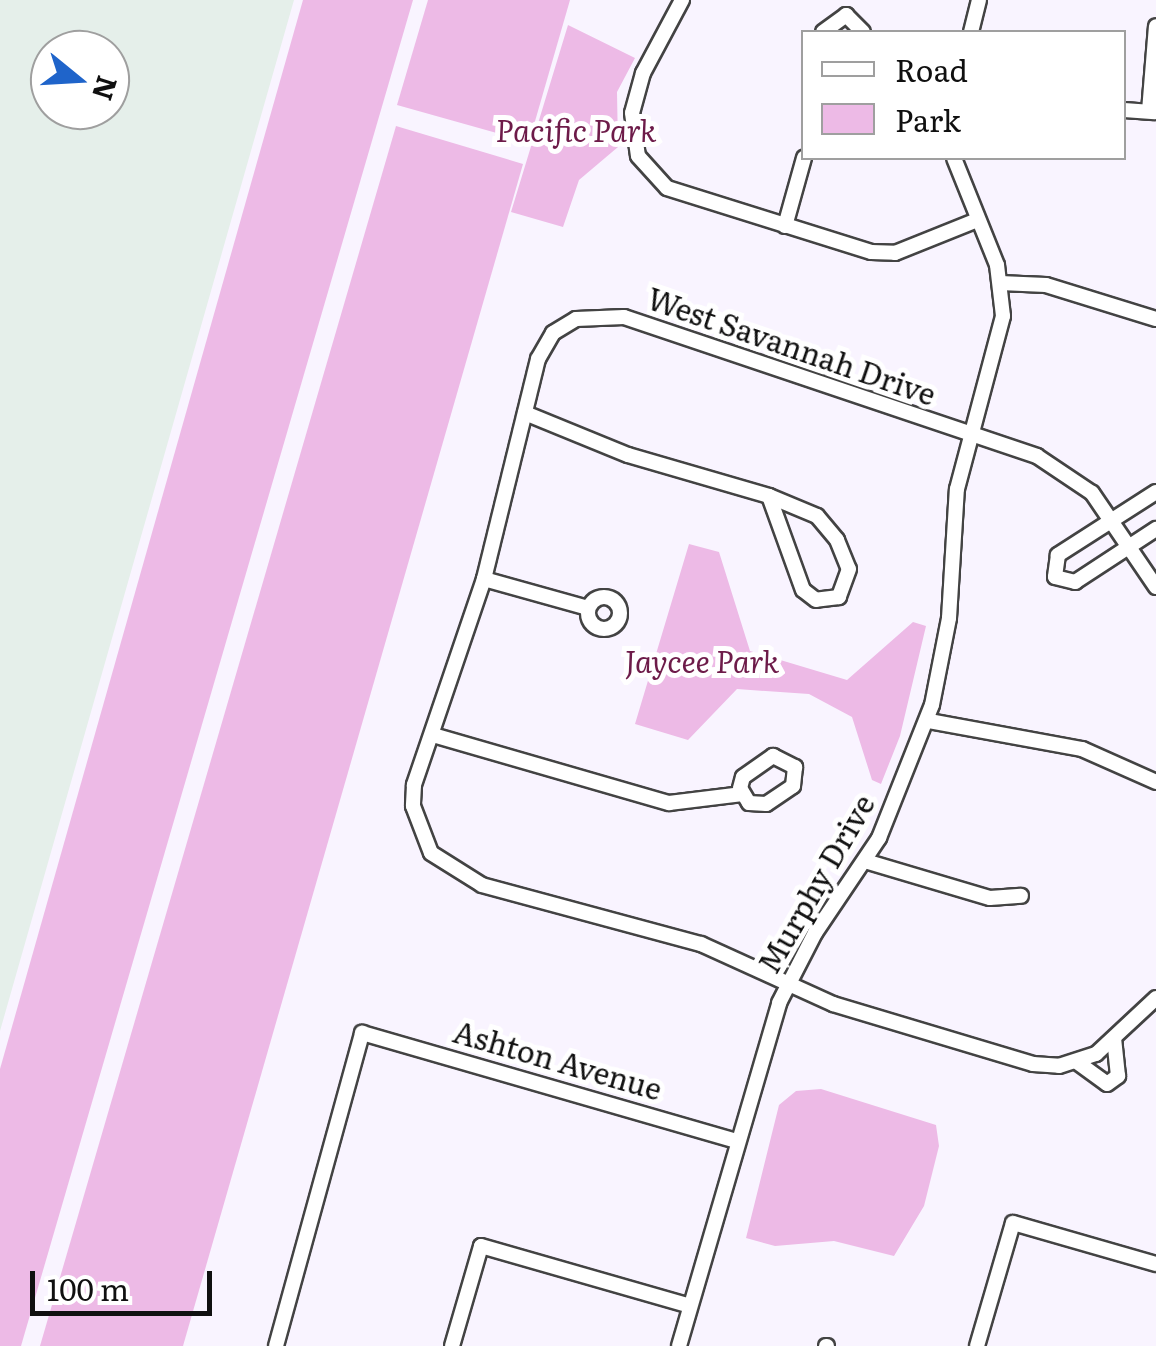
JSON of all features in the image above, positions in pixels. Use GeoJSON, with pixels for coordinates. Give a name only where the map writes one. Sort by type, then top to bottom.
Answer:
{"type":"FeatureCollection","features":[{"type":"Feature","properties":{"kind":"street"},"geometry":{"type":"LineString","coordinates":[[682,0],[635,93],[632,134],[638,156],[667,188],[785,226],[896,253],[978,220]]}},
{"type":"Feature","properties":{"kind":"street"},"geometry":{"type":"LineString","coordinates":[[972,30],[979,0]]}},
{"type":"Feature","properties":{"kind":"street"},"geometry":{"type":"LineString","coordinates":[[827,30],[846,15],[861,30]]}},
{"type":"Feature","properties":{"kind":"street"},"geometry":{"type":"LineString","coordinates":[[1126,110],[1152,111],[1156,26]]}},
{"type":"Feature","properties":{"kind":"street"},"geometry":{"type":"LineString","coordinates":[[785,226],[803,160]]}},
{"type":"Feature","properties":{"kind":"street","name":"Murphy Drive"},"geometry":{"type":"LineString","coordinates":[[679,1346],[787,982],[865,861],[929,720],[949,618],[957,490],[1000,342],[1000,283],[955,160]]}},
{"type":"Feature","properties":{"kind":"street"},"geometry":{"type":"LineString","coordinates":[[1000,283],[1046,285],[1156,319]]}},
{"type":"Feature","properties":{"kind":"street","name":"West Savannah Drive"},"geometry":{"type":"LineString","coordinates":[[1077,1062],[1046,1066],[1009,1058],[832,1004],[701,944],[499,890],[449,869],[431,853],[413,806],[432,735],[484,579],[538,358],[553,333],[599,314],[816,376],[898,412],[973,434],[1057,466],[1112,518],[1156,587]]}},
{"type":"Feature","properties":{"kind":"street"},"geometry":{"type":"LineString","coordinates":[[525,413],[628,455],[769,496],[817,516],[837,540],[850,577],[839,597],[816,600],[804,590],[769,496]]}},
{"type":"Feature","properties":{"kind":"street"},"geometry":{"type":"LineString","coordinates":[[1156,492],[1058,555],[1055,577],[1075,582],[1156,528]]}},
{"type":"Feature","properties":{"kind":"street"},"geometry":{"type":"LineString","coordinates":[[484,579],[588,608]]}},
{"type":"Feature","properties":{"kind":"street"},"geometry":{"type":"LineString","coordinates":[[929,720],[1082,749],[1156,782]]}},
{"type":"Feature","properties":{"kind":"street"},"geometry":{"type":"LineString","coordinates":[[432,735],[669,803],[742,794]]}},
{"type":"Feature","properties":{"kind":"street"},"geometry":{"type":"LineString","coordinates":[[865,861],[990,898],[1021,896]]}},
{"type":"Feature","properties":{"kind":"street"},"geometry":{"type":"LineString","coordinates":[[1114,1039],[1118,1076],[1107,1084],[1077,1062],[1114,1039],[1156,998]]}},
{"type":"Feature","properties":{"kind":"street","name":"Ashton Avenue"},"geometry":{"type":"LineString","coordinates":[[276,1346],[362,1034],[737,1140]]}},
{"type":"Feature","properties":{"kind":"street"},"geometry":{"type":"LineString","coordinates":[[977,1346],[1013,1223],[1156,1264]]}},
{"type":"Feature","properties":{"kind":"street"},"geometry":{"type":"LineString","coordinates":[[452,1346],[481,1246],[690,1306]]}},
{"type":"Feature","properties":{"kind":"shaded area"},"geometry":{"type":"Polygon","coordinates":[[[0,0],[294,0],[0,1031],[0,0]]]}},
{"type":"Feature","properties":{"kind":"green space"},"geometry":{"type":"Polygon","coordinates":[[[303,0],[413,0],[21,1346],[0,1346],[0,1069],[303,0]]]}},
{"type":"Feature","properties":{"kind":"green space"},"geometry":{"type":"Polygon","coordinates":[[[428,0],[570,0],[529,142],[397,105],[428,0]]]}},
{"type":"Feature","properties":{"kind":"green space","name":"Pacific Park"},"geometry":{"type":"Polygon","coordinates":[[[568,25],[635,58],[617,92],[618,147],[579,180],[563,227],[511,212],[568,25]]]}},
{"type":"Feature","properties":{"kind":"green space"},"geometry":{"type":"Polygon","coordinates":[[[396,126],[523,164],[183,1346],[40,1346],[396,126]]]}},
{"type":"Feature","properties":{"kind":"green space","name":"Jaycee Park"},"geometry":{"type":"Polygon","coordinates":[[[689,544],[719,552],[750,651],[847,680],[913,622],[926,626],[900,736],[881,784],[872,780],[852,717],[809,694],[737,689],[688,740],[635,724],[689,544]]]}},
{"type":"Feature","properties":{"kind":"green space"},"geometry":{"type":"Polygon","coordinates":[[[821,1089],[936,1125],[939,1146],[924,1206],[894,1256],[834,1241],[775,1246],[746,1238],[779,1105],[796,1091],[821,1089]]]}}]}
